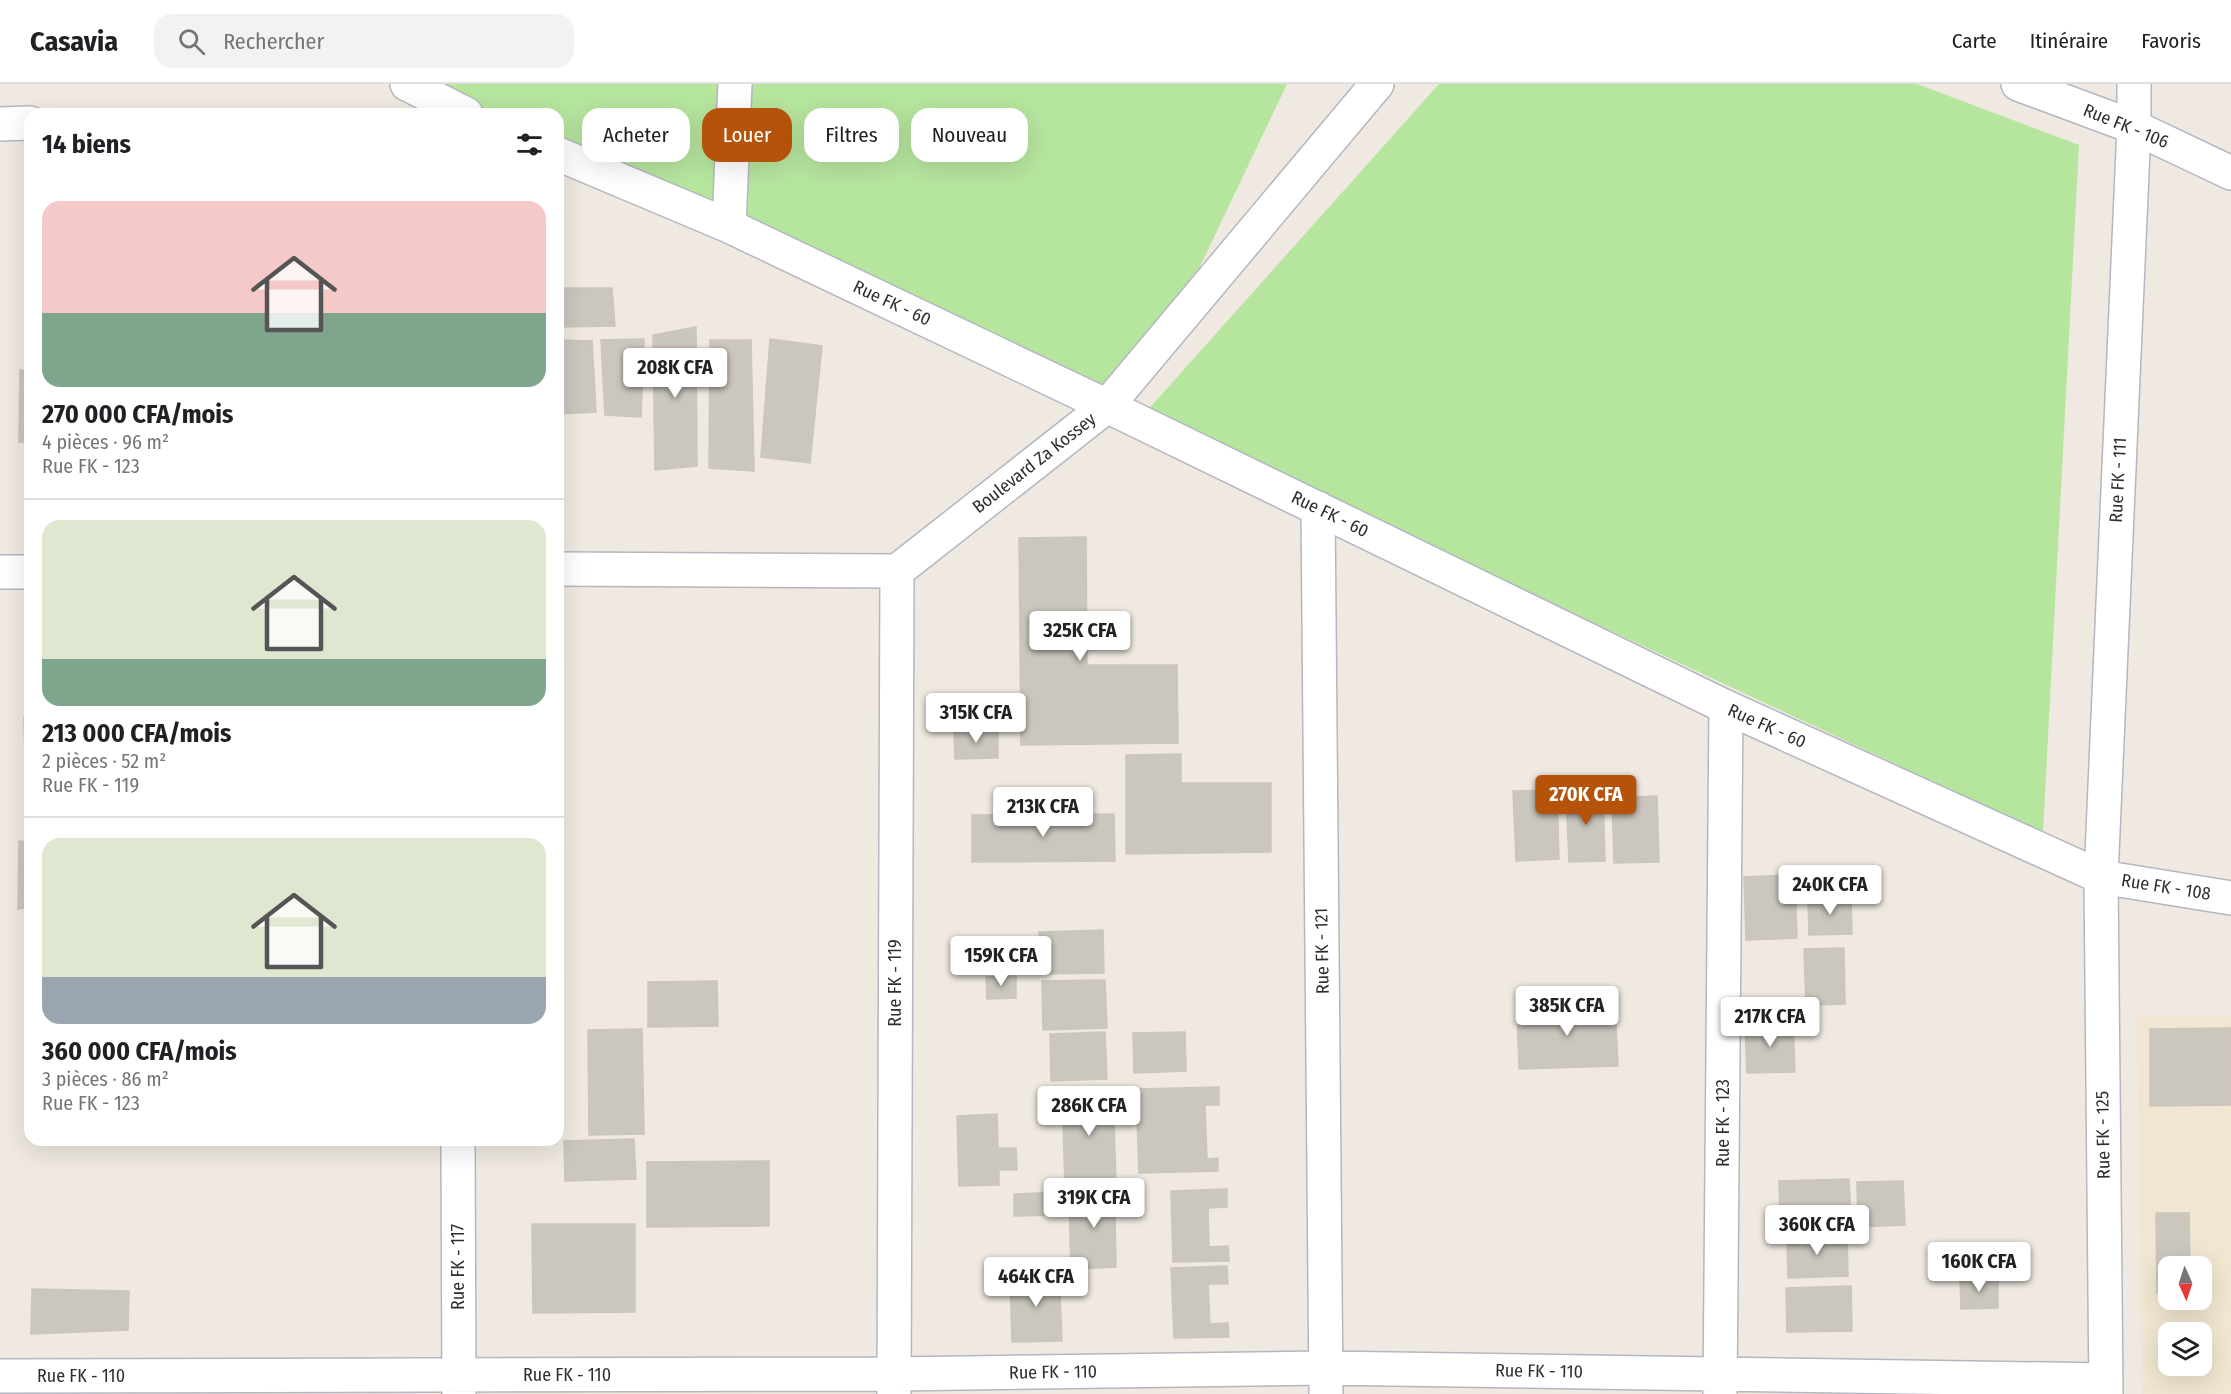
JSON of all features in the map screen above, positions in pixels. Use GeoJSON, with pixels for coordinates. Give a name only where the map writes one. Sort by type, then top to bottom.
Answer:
{"type":"FeatureCollection","features":[{"type":"Feature","properties":{"kind":"street"},"geometry":{"type":"LineString","coordinates":[[406,84],[454,108]]}},
{"type":"Feature","properties":{"kind":"street"},"geometry":{"type":"LineString","coordinates":[[729,226],[735,84]]}},
{"type":"Feature","properties":{"kind":"street","name":"Boulevard Za Kossey"},"geometry":{"type":"LineString","coordinates":[[897,571],[1107,406],[1377,84]]}},
{"type":"Feature","properties":{"kind":"street","name":"Rue FK - 106"},"geometry":{"type":"LineString","coordinates":[[2018,84],[2134,127],[2231,173]]}},
{"type":"Feature","properties":{"kind":"street","name":"Rue FK - 111"},"geometry":{"type":"LineString","coordinates":[[2101,877],[2134,84]]}},
{"type":"Feature","properties":{"kind":"street"},"geometry":{"type":"LineString","coordinates":[[0,124],[24,123]]}},
{"type":"Feature","properties":{"kind":"street","name":"Rue FK - 60"},"geometry":{"type":"LineString","coordinates":[[564,157],[729,226],[1107,406],[1726,707],[2101,877]]}},
{"type":"Feature","properties":{"kind":"street","name":"Rue FK - 121"},"geometry":{"type":"LineString","coordinates":[[1318,508],[1326,1381]]}},
{"type":"Feature","properties":{"kind":"street"},"geometry":{"type":"LineString","coordinates":[[564,569],[897,571]]}},
{"type":"Feature","properties":{"kind":"street","name":"Rue FK - 119"},"geometry":{"type":"LineString","coordinates":[[894,1384],[897,571]]}},
{"type":"Feature","properties":{"kind":"street"},"geometry":{"type":"LineString","coordinates":[[0,572],[24,572]]}},
{"type":"Feature","properties":{"kind":"street","name":"Rue FK - 123"},"geometry":{"type":"LineString","coordinates":[[1721,1384],[1726,707]]}},
{"type":"Feature","properties":{"kind":"street","name":"Rue FK - 108"},"geometry":{"type":"LineString","coordinates":[[2101,877],[2231,898]]}},
{"type":"Feature","properties":{"kind":"street","name":"Rue FK - 125"},"geometry":{"type":"LineString","coordinates":[[2101,877],[2106,1387]]}},
{"type":"Feature","properties":{"kind":"street","name":"Rue FK - 117"},"geometry":{"type":"LineString","coordinates":[[458,1146],[459,1385]]}},
{"type":"Feature","properties":{"kind":"street","name":"Rue FK - 110"},"geometry":{"type":"LineString","coordinates":[[0,1376],[459,1385],[1326,1381],[2106,1387]]}},
{"type":"Feature","properties":{"kind":"shaded area"},"geometry":{"type":"Polygon","coordinates":[[[2231,1015],[2231,1394],[2142,1394],[2137,1016],[2231,1015]]]}},
{"type":"Feature","properties":{"kind":"green space"},"geometry":{"type":"Polygon","coordinates":[[[428,84],[1287,84],[1162,346],[1089,392],[597,162],[690,162],[690,108],[582,108],[582,155],[564,147],[564,108],[480,108],[428,84]]]}},
{"type":"Feature","properties":{"kind":"green space"},"geometry":{"type":"Polygon","coordinates":[[[1439,84],[1917,84],[2079,145],[2043,833],[1145,413],[1439,84]]]}},
{"type":"Feature","properties":{"kind":"building"},"geometry":{"type":"Polygon","coordinates":[[[564,288],[612,288],[615,326],[564,327],[564,288]]]}},
{"type":"Feature","properties":{"kind":"building"},"geometry":{"type":"Polygon","coordinates":[[[696,327],[697,466],[655,470],[653,335],[696,327]]]}},
{"type":"Feature","properties":{"kind":"building"},"geometry":{"type":"Polygon","coordinates":[[[644,339],[641,417],[605,415],[601,340],[644,339]]]}},
{"type":"Feature","properties":{"kind":"building"},"geometry":{"type":"Polygon","coordinates":[[[770,339],[822,346],[810,463],[761,457],[770,339]]]}},
{"type":"Feature","properties":{"kind":"building"},"geometry":{"type":"Polygon","coordinates":[[[564,340],[592,341],[596,412],[564,414],[564,340]]]}},
{"type":"Feature","properties":{"kind":"building"},"geometry":{"type":"Polygon","coordinates":[[[710,340],[751,340],[754,471],[709,468],[710,340]]]}},
{"type":"Feature","properties":{"kind":"building"},"geometry":{"type":"Polygon","coordinates":[[[20,370],[24,370],[24,442],[19,442],[20,370]]]}},
{"type":"Feature","properties":{"kind":"building"},"geometry":{"type":"Polygon","coordinates":[[[1086,537],[1087,665],[1177,665],[1178,743],[1021,745],[1019,538],[1086,537]]]}},
{"type":"Feature","properties":{"kind":"building"},"geometry":{"type":"Polygon","coordinates":[[[954,730],[998,730],[998,758],[955,759],[954,730]]]}},
{"type":"Feature","properties":{"kind":"building"},"geometry":{"type":"Polygon","coordinates":[[[1181,754],[1181,783],[1271,783],[1271,852],[1126,854],[1126,755],[1181,754]]]}},
{"type":"Feature","properties":{"kind":"building"},"geometry":{"type":"Polygon","coordinates":[[[1557,790],[1559,859],[1516,861],[1513,791],[1557,790]]]}},
{"type":"Feature","properties":{"kind":"building"},"geometry":{"type":"Polygon","coordinates":[[[1603,790],[1605,861],[1569,862],[1566,791],[1603,790]]]}},
{"type":"Feature","properties":{"kind":"building"},"geometry":{"type":"Polygon","coordinates":[[[1657,796],[1659,862],[1614,863],[1612,798],[1657,796]]]}},
{"type":"Feature","properties":{"kind":"building"},"geometry":{"type":"Polygon","coordinates":[[[1114,814],[1115,861],[972,862],[972,815],[1114,814]]]}},
{"type":"Feature","properties":{"kind":"building"},"geometry":{"type":"Polygon","coordinates":[[[19,841],[24,841],[24,908],[18,909],[19,841]]]}},
{"type":"Feature","properties":{"kind":"building"},"geometry":{"type":"Polygon","coordinates":[[[1795,875],[1797,938],[1746,940],[1744,877],[1795,875]]]}},
{"type":"Feature","properties":{"kind":"building"},"geometry":{"type":"Polygon","coordinates":[[[1851,897],[1852,934],[1809,935],[1808,898],[1851,897]]]}},
{"type":"Feature","properties":{"kind":"building"},"geometry":{"type":"Polygon","coordinates":[[[1103,930],[1104,973],[1040,974],[1039,932],[1103,930]]]}},
{"type":"Feature","properties":{"kind":"building"},"geometry":{"type":"Polygon","coordinates":[[[1844,948],[1845,1004],[1806,1005],[1804,949],[1844,948]]]}},
{"type":"Feature","properties":{"kind":"building"},"geometry":{"type":"Polygon","coordinates":[[[1016,976],[1016,998],[987,999],[986,977],[1016,976]]]}},
{"type":"Feature","properties":{"kind":"building"},"geometry":{"type":"Polygon","coordinates":[[[1105,980],[1107,1028],[1043,1030],[1042,981],[1105,980]]]}},
{"type":"Feature","properties":{"kind":"building"},"geometry":{"type":"Polygon","coordinates":[[[717,981],[718,1026],[648,1027],[648,982],[717,981]]]}},
{"type":"Feature","properties":{"kind":"building"},"geometry":{"type":"Polygon","coordinates":[[[1615,1005],[1618,1066],[1519,1069],[1517,1007],[1615,1005]]]}},
{"type":"Feature","properties":{"kind":"building"},"geometry":{"type":"Polygon","coordinates":[[[1793,1024],[1795,1072],[1747,1073],[1745,1025],[1793,1024]]]}},
{"type":"Feature","properties":{"kind":"building"},"geometry":{"type":"Polygon","coordinates":[[[2231,1028],[2231,1105],[2150,1106],[2150,1029],[2231,1028]]]}},
{"type":"Feature","properties":{"kind":"building"},"geometry":{"type":"Polygon","coordinates":[[[642,1029],[644,1134],[589,1135],[588,1030],[642,1029]]]}},
{"type":"Feature","properties":{"kind":"building"},"geometry":{"type":"Polygon","coordinates":[[[1105,1032],[1107,1079],[1051,1081],[1050,1034],[1105,1032]]]}},
{"type":"Feature","properties":{"kind":"building"},"geometry":{"type":"Polygon","coordinates":[[[1185,1032],[1186,1071],[1134,1073],[1133,1033],[1185,1032]]]}},
{"type":"Feature","properties":{"kind":"building"},"geometry":{"type":"Polygon","coordinates":[[[1219,1087],[1219,1105],[1205,1105],[1207,1159],[1218,1158],[1218,1171],[1139,1173],[1136,1089],[1219,1087]]]}},
{"type":"Feature","properties":{"kind":"building"},"geometry":{"type":"Polygon","coordinates":[[[1113,1088],[1116,1185],[1065,1186],[1062,1090],[1113,1088]]]}},
{"type":"Feature","properties":{"kind":"building"},"geometry":{"type":"Polygon","coordinates":[[[997,1114],[998,1148],[1016,1148],[1017,1170],[999,1170],[999,1185],[959,1186],[957,1116],[997,1114]]]}},
{"type":"Feature","properties":{"kind":"building"},"geometry":{"type":"Polygon","coordinates":[[[634,1139],[636,1179],[565,1181],[564,1141],[634,1139]]]}},
{"type":"Feature","properties":{"kind":"building"},"geometry":{"type":"Polygon","coordinates":[[[769,1161],[769,1226],[647,1227],[647,1162],[769,1161]]]}},
{"type":"Feature","properties":{"kind":"building"},"geometry":{"type":"Polygon","coordinates":[[[1849,1179],[1851,1221],[1780,1223],[1779,1181],[1849,1179]]]}},
{"type":"Feature","properties":{"kind":"building"},"geometry":{"type":"Polygon","coordinates":[[[1903,1181],[1905,1225],[1858,1227],[1857,1182],[1903,1181]]]}},
{"type":"Feature","properties":{"kind":"building"},"geometry":{"type":"Polygon","coordinates":[[[1227,1189],[1227,1207],[1208,1208],[1209,1247],[1228,1246],[1229,1261],[1173,1262],[1171,1191],[1227,1189]]]}},
{"type":"Feature","properties":{"kind":"building"},"geometry":{"type":"Polygon","coordinates":[[[1059,1192],[1059,1215],[1014,1216],[1014,1194],[1059,1192]]]}},
{"type":"Feature","properties":{"kind":"building"},"geometry":{"type":"Polygon","coordinates":[[[1125,1193],[1126,1216],[1115,1216],[1116,1267],[1071,1269],[1069,1195],[1125,1193]]]}},
{"type":"Feature","properties":{"kind":"building"},"geometry":{"type":"Polygon","coordinates":[[[2156,1213],[2189,1213],[2190,1256],[2158,1256],[2157,1293],[2156,1213]]]}},
{"type":"Feature","properties":{"kind":"building"},"geometry":{"type":"Polygon","coordinates":[[[532,1224],[635,1224],[635,1312],[533,1313],[532,1224]]]}},
{"type":"Feature","properties":{"kind":"building"},"geometry":{"type":"Polygon","coordinates":[[[1847,1235],[1848,1276],[1788,1278],[1787,1237],[1847,1235]]]}},
{"type":"Feature","properties":{"kind":"building"},"geometry":{"type":"Polygon","coordinates":[[[1227,1266],[1228,1284],[1208,1284],[1210,1324],[1228,1323],[1229,1337],[1174,1338],[1171,1268],[1227,1266]]]}},
{"type":"Feature","properties":{"kind":"building"},"geometry":{"type":"Polygon","coordinates":[[[1059,1273],[1062,1341],[1012,1342],[1010,1274],[1059,1273]]]}},
{"type":"Feature","properties":{"kind":"building"},"geometry":{"type":"Polygon","coordinates":[[[1998,1277],[1998,1308],[1961,1309],[1960,1278],[1998,1277]]]}},
{"type":"Feature","properties":{"kind":"building"},"geometry":{"type":"Polygon","coordinates":[[[1851,1286],[1852,1331],[1787,1332],[1786,1288],[1851,1286]]]}},
{"type":"Feature","properties":{"kind":"building"},"geometry":{"type":"Polygon","coordinates":[[[32,1289],[129,1291],[128,1330],[31,1334],[32,1289]]]}}]}
